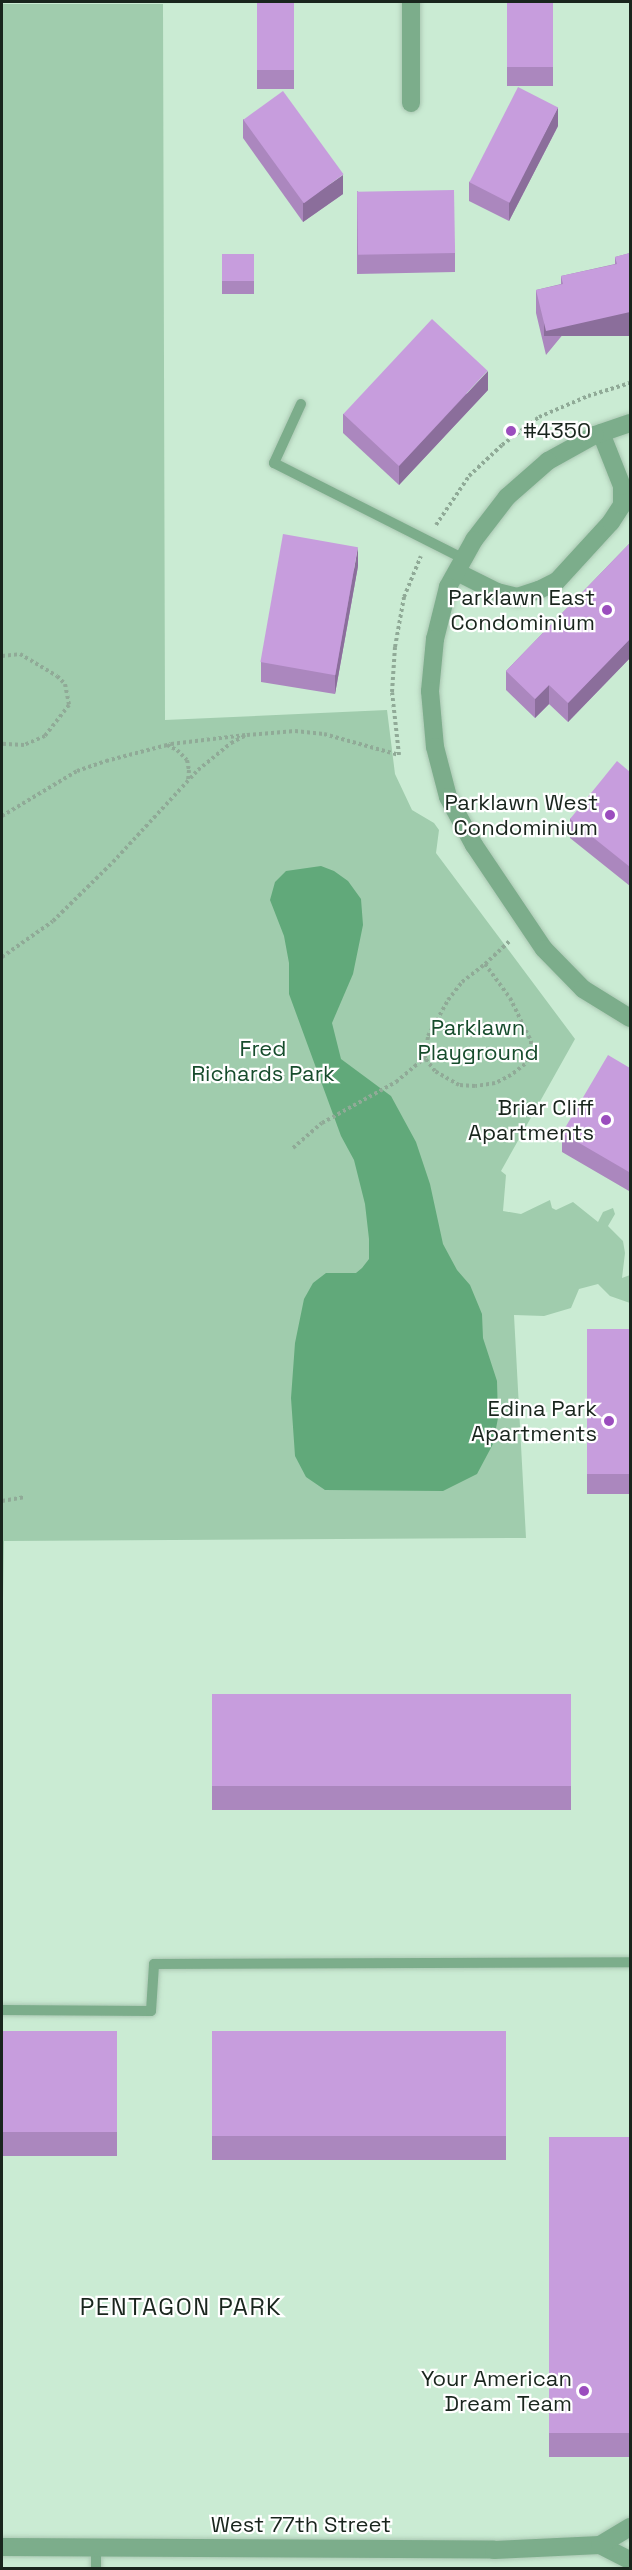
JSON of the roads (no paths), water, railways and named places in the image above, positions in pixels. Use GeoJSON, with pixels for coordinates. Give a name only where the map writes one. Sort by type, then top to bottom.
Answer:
{"type":"FeatureCollection","features":[{"type":"Feature","properties":{"kind":"street"},"geometry":{"type":"LineString","coordinates":[[411,2],[411,103]]}},
{"type":"Feature","properties":{"kind":"street"},"geometry":{"type":"LineString","coordinates":[[630,423],[602,433],[548,461],[507,497],[474,540],[448,587],[435,639],[430,691],[435,747],[448,797],[474,845],[544,949],[583,988],[630,1018]]}},
{"type":"Feature","properties":{"kind":"street"},"geometry":{"type":"LineString","coordinates":[[460,565],[497,592],[517,597],[557,581],[611,522],[622,505],[622,486],[602,433]]}},
{"type":"Feature","properties":{"kind":"street","name":"West 77th Street"},"geometry":{"type":"LineString","coordinates":[[2,2547],[494,2550],[600,2544],[630,2527]]}},
{"type":"Feature","properties":{"kind":"street"},"geometry":{"type":"LineString","coordinates":[[600,2544],[630,2560]]}},
{"type":"Feature","properties":{"kind":"lane"},"geometry":{"type":"LineString","coordinates":[[301,404],[274,464],[460,565]]}},
{"type":"Feature","properties":{"kind":"lane"},"geometry":{"type":"LineString","coordinates":[[2,2010],[151,2011],[154,1964],[630,1962]]}},
{"type":"Feature","properties":{"kind":"lane"},"geometry":{"type":"LineString","coordinates":[[96,2547],[96,2568]]}},
{"type":"Feature","properties":{"kind":"place","name":"#4350"},"geometry":{"type":"Point","coordinates":[511,431]}},
{"type":"Feature","properties":{"kind":"place","name":"Parklawn East Condominium"},"geometry":{"type":"Point","coordinates":[607,610]}},
{"type":"Feature","properties":{"kind":"place","name":"Parklawn West Condominium"},"geometry":{"type":"Point","coordinates":[610,815]}},
{"type":"Feature","properties":{"kind":"place","name":"Briar Cliff Apartments"},"geometry":{"type":"Point","coordinates":[606,1120]}},
{"type":"Feature","properties":{"kind":"place","name":"Edina Park Apartments"},"geometry":{"type":"Point","coordinates":[609,1421]}},
{"type":"Feature","properties":{"kind":"place","name":"Your American Dream Team"},"geometry":{"type":"Point","coordinates":[584,2391]}},
{"type":"Feature","properties":{"kind":"district","name":"PENTAGON PARK"},"geometry":{"type":"Point","coordinates":[181,2307]}},
{"type":"Feature","properties":{"kind":"park label","name":"Parklawn Playground"},"geometry":{"type":"Point","coordinates":[478,1040]}},
{"type":"Feature","properties":{"kind":"park label","name":"Fred Richards Park"},"geometry":{"type":"Point","coordinates":[263,1060]}}]}
